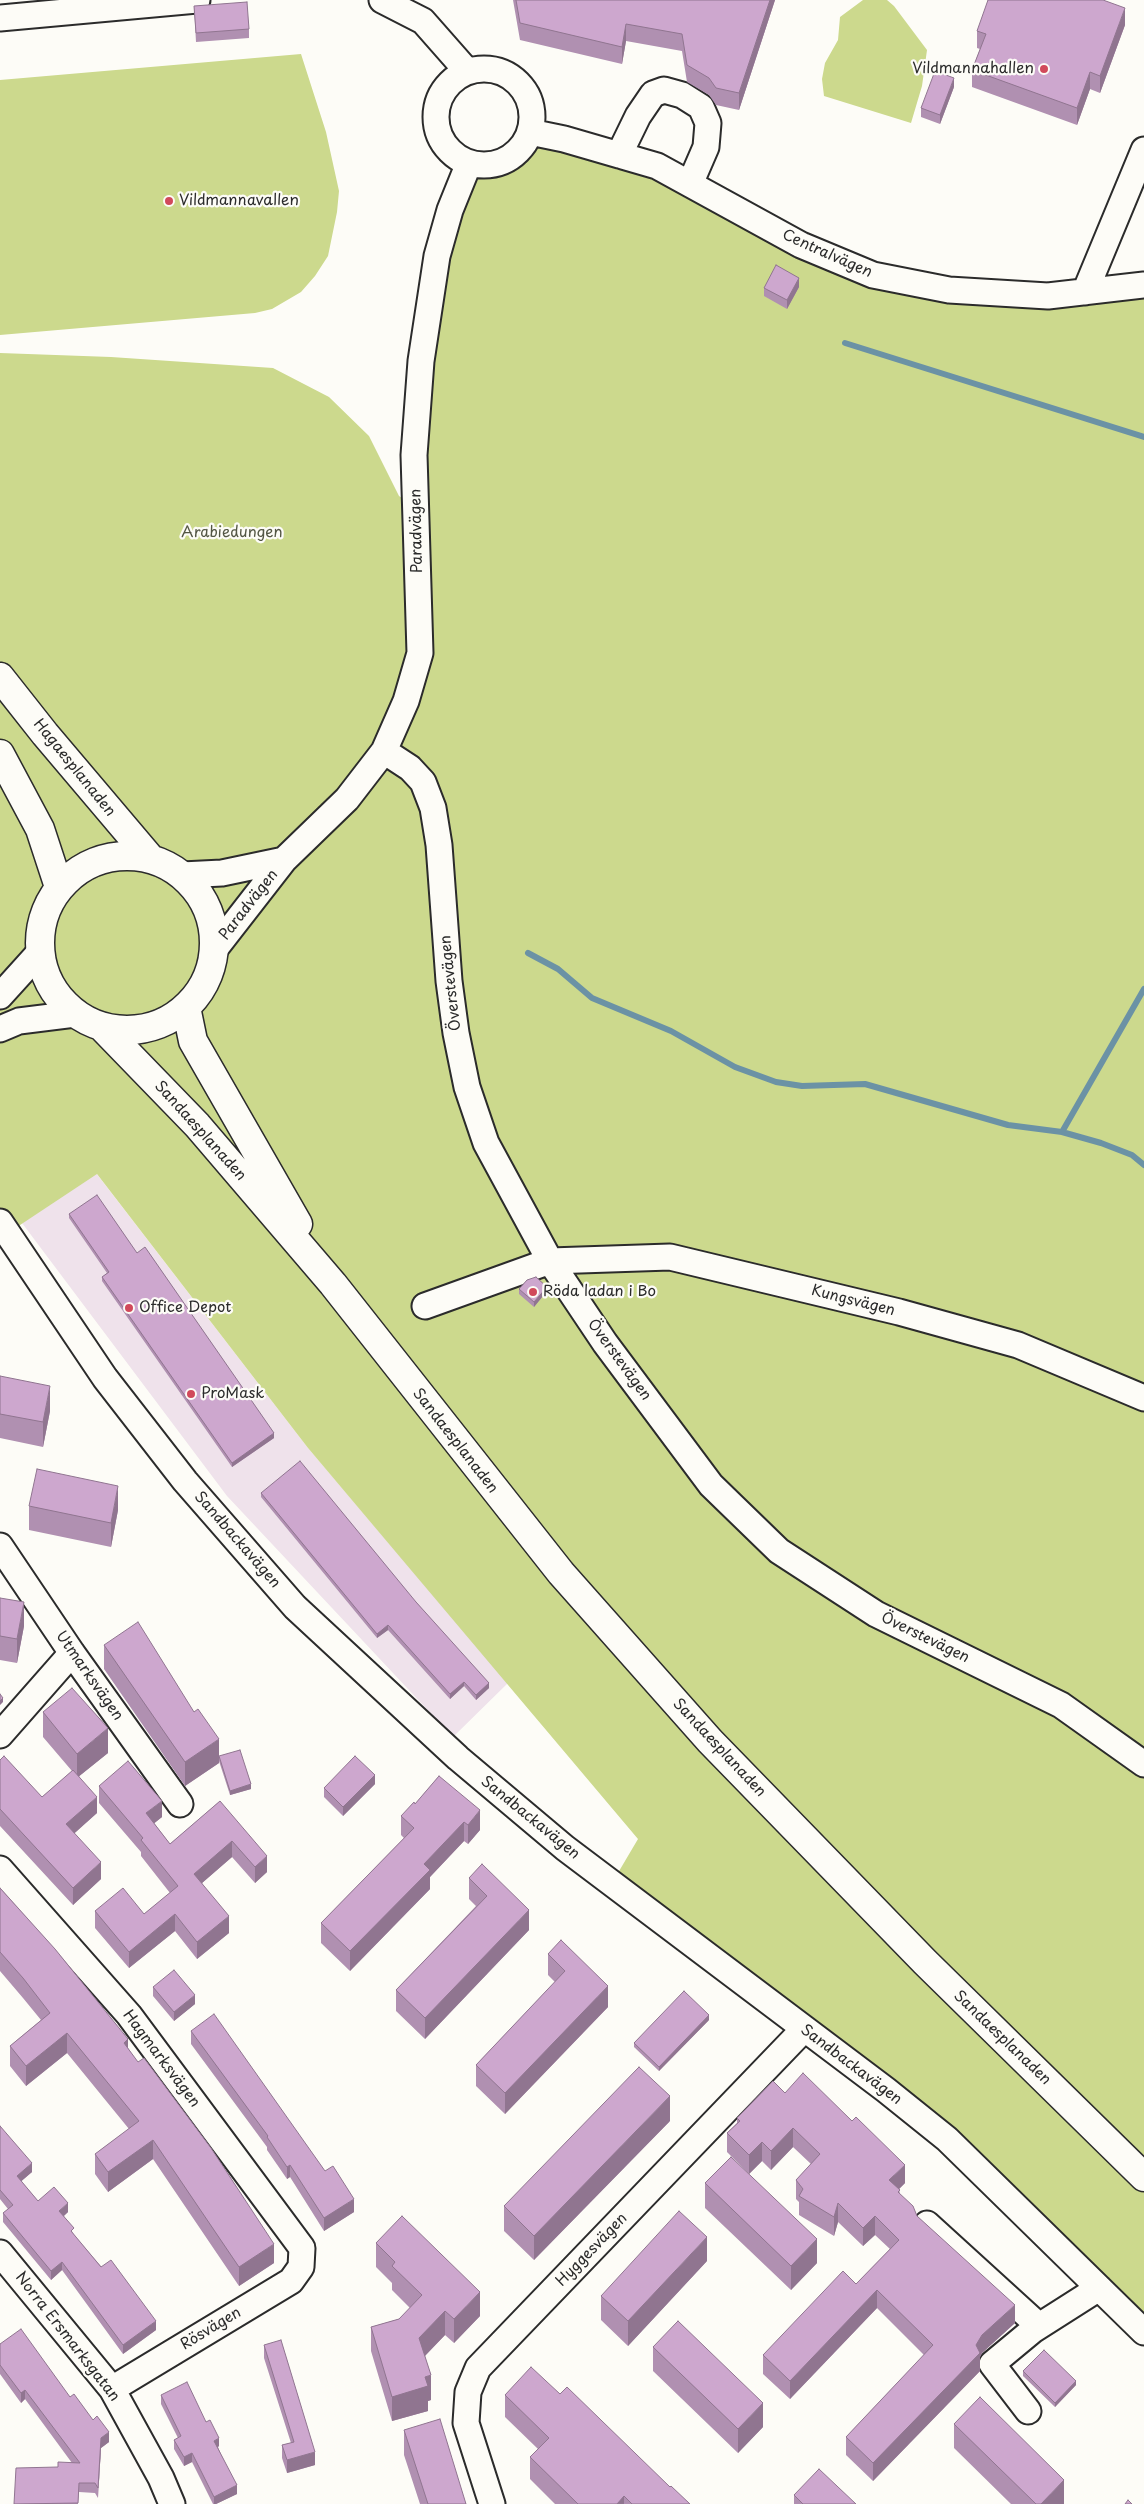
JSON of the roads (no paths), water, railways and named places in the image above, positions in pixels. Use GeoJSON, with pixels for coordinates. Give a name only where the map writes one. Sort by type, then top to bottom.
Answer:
{"type":"FeatureCollection","features":[{"type":"Feature","properties":{"kind":"main road","name":"Hagaesplanaden"},"geometry":{"type":"LineString","coordinates":[[0,676],[45,734],[150,858]]}},
{"type":"Feature","properties":{"kind":"main road"},"geometry":{"type":"LineString","coordinates":[[0,754],[40,830],[59,887]]}},
{"type":"Feature","properties":{"kind":"main road"},"geometry":{"type":"LineString","coordinates":[[117,856],[150,858],[182,875],[197,890],[208,910],[214,933],[214,950],[206,980],[186,1007],[160,1024],[128,1031],[102,1027],[74,1014],[51,988],[40,953],[40,931],[44,912],[59,887],[76,871],[99,860],[117,856]]}},
{"type":"Feature","properties":{"kind":"main road","name":"Sandaesplanaden"},"geometry":{"type":"LineString","coordinates":[[186,1007],[193,1041],[333,1284]]}},
{"type":"Feature","properties":{"kind":"main road","name":"Sandaesplanaden"},"geometry":{"type":"LineString","coordinates":[[102,1027],[198,1125],[333,1284],[561,1573],[710,1741],[925,1962],[1144,2177]]}},
{"type":"Feature","properties":{"kind":"street"},"geometry":{"type":"LineString","coordinates":[[0,18],[197,0]]}},
{"type":"Feature","properties":{"kind":"street"},"geometry":{"type":"LineString","coordinates":[[382,0],[423,21],[467,71]]}},
{"type":"Feature","properties":{"kind":"street"},"geometry":{"type":"LineString","coordinates":[[489,68],[507,74],[522,86],[530,103],[532,123],[530,132],[522,146],[509,158],[488,165],[469,162],[454,154],[441,139],[436,121],[439,98],[450,82],[467,71],[489,68]]}},
{"type":"Feature","properties":{"kind":"street"},"geometry":{"type":"LineString","coordinates":[[619,155],[638,116],[652,94],[664,90],[682,95],[701,107],[708,123],[706,147],[690,184]]}},
{"type":"Feature","properties":{"kind":"street","name":"Centralvägen"},"geometry":{"type":"LineString","coordinates":[[530,132],[564,139],[657,166],[801,245],[873,275],[949,290],[1048,296],[1144,284]]}},
{"type":"Feature","properties":{"kind":"street"},"geometry":{"type":"LineString","coordinates":[[1085,292],[1144,150]]}},
{"type":"Feature","properties":{"kind":"street","name":"Paradvägen"},"geometry":{"type":"LineString","coordinates":[[214,950],[284,860],[346,799],[384,751],[406,701],[420,653],[414,455],[421,361],[437,256],[450,210],[469,162]]}},
{"type":"Feature","properties":{"kind":"street","name":"Överstevägen"},"geometry":{"type":"LineString","coordinates":[[384,751],[410,768],[423,782],[433,808],[439,845],[449,981],[467,1087],[486,1143],[550,1261],[605,1344],[711,1485],[780,1550],[876,1614],[1061,1705],[1144,1764]]}},
{"type":"Feature","properties":{"kind":"street","name":"Paradvägen"},"geometry":{"type":"LineString","coordinates":[[182,875],[222,872],[284,860]]}},
{"type":"Feature","properties":{"kind":"street"},"geometry":{"type":"LineString","coordinates":[[0,996],[40,953]]}},
{"type":"Feature","properties":{"kind":"street"},"geometry":{"type":"LineString","coordinates":[[0,1029],[19,1021],[74,1014]]}},
{"type":"Feature","properties":{"kind":"street","name":"Sandbackavägen"},"geometry":{"type":"LineString","coordinates":[[0,1222],[105,1378],[185,1481],[295,1607],[458,1758],[564,1848],[886,2090],[947,2139],[1144,2332]]}},
{"type":"Feature","properties":{"kind":"street","name":"Kungsvägen"},"geometry":{"type":"LineString","coordinates":[[425,1306],[550,1261],[670,1257],[899,1312],[1018,1345],[1144,1398]]}},
{"type":"Feature","properties":{"kind":"street","name":"Utmarksvägen"},"geometry":{"type":"LineString","coordinates":[[0,1546],[72,1653],[180,1804]]}},
{"type":"Feature","properties":{"kind":"street"},"geometry":{"type":"LineString","coordinates":[[0,1735],[72,1653]]}},
{"type":"Feature","properties":{"kind":"street","name":"Hagmarksvägen"},"geometry":{"type":"LineString","coordinates":[[0,1869],[129,2016],[302,2248],[301,2261]]}},
{"type":"Feature","properties":{"kind":"street","name":"Hyggesvägen"},"geometry":{"type":"LineString","coordinates":[[492,2504],[466,2423],[468,2392],[478,2368],[804,2029]]}},
{"type":"Feature","properties":{"kind":"street"},"geometry":{"type":"LineString","coordinates":[[927,2224],[1039,2326]]}},
{"type":"Feature","properties":{"kind":"street","name":"Norra Ersmarksgatan"},"geometry":{"type":"LineString","coordinates":[[0,2253],[112,2389],[161,2478],[172,2504]]}},
{"type":"Feature","properties":{"kind":"street","name":"Rösvägen"},"geometry":{"type":"LineString","coordinates":[[112,2389],[291,2281],[301,2266],[301,2261]]}},
{"type":"Feature","properties":{"kind":"street"},"geometry":{"type":"LineString","coordinates":[[1028,2411],[992,2364],[1039,2326],[1099,2288]]}},
{"type":"Feature","properties":{"kind":"waterway"},"geometry":{"type":"LineString","coordinates":[[845,343],[1144,437]]}},
{"type":"Feature","properties":{"kind":"waterway"},"geometry":{"type":"LineString","coordinates":[[528,953],[558,969],[592,998],[671,1031],[735,1067],[776,1082],[802,1086],[865,1084],[1008,1125],[1062,1132],[1101,1143],[1132,1155],[1144,1165]]}},
{"type":"Feature","properties":{"kind":"waterway"},"geometry":{"type":"LineString","coordinates":[[1062,1132],[1144,989]]}},
{"type":"Feature","properties":{"kind":"place","name":"Vildmannahallen"},"geometry":{"type":"Point","coordinates":[1044,69]}},
{"type":"Feature","properties":{"kind":"place","name":"Vildmannavallen"},"geometry":{"type":"Point","coordinates":[169,201]}},
{"type":"Feature","properties":{"kind":"place","name":"Röda ladan i Bo"},"geometry":{"type":"Point","coordinates":[533,1292]}},
{"type":"Feature","properties":{"kind":"place","name":"Office Depot"},"geometry":{"type":"Point","coordinates":[129,1308]}},
{"type":"Feature","properties":{"kind":"place","name":"ProMask"},"geometry":{"type":"Point","coordinates":[191,1394]}},
{"type":"Feature","properties":{"kind":"park label","name":"Arabiedungen"},"geometry":{"type":"Point","coordinates":[232,533]}}]}
